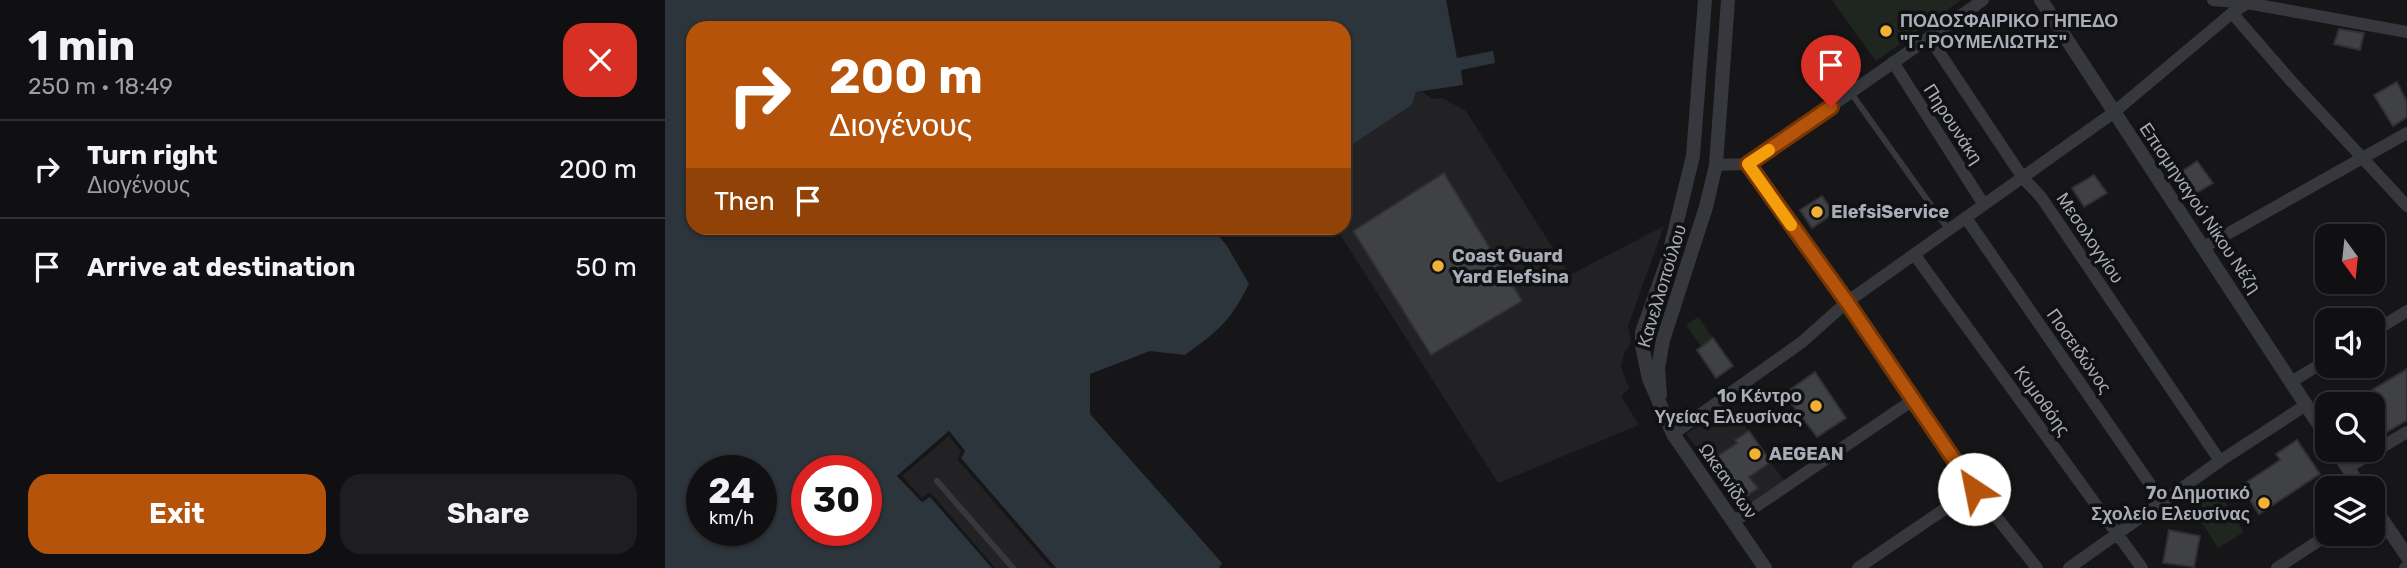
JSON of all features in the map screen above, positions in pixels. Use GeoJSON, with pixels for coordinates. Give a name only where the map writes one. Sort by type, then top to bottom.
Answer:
{"type":"FeatureCollection","features":[{"type":"Feature","properties":{"kind":"street","name":"Κανελλοπούλου"},"geometry":{"type":"LineString","coordinates":[[1663,413],[1645,364],[1641,346],[1642,332],[1670,251],[1693,156],[1705,0]]}},
{"type":"Feature","properties":{"kind":"street","name":"Κανελλοπούλου"},"geometry":{"type":"LineString","coordinates":[[1663,413],[1658,382],[1660,352],[1706,207],[1716,165],[1727,0]]}},
{"type":"Feature","properties":{"kind":"street"},"geometry":{"type":"LineString","coordinates":[[1716,165],[1748,164],[1983,0]]}},
{"type":"Feature","properties":{"kind":"street","name":"Επισμηναγού Νίκου Νέζη"},"geometry":{"type":"LineString","coordinates":[[2041,0],[2315,419]]}},
{"type":"Feature","properties":{"kind":"street"},"geometry":{"type":"LineString","coordinates":[[2213,0],[2250,2],[2407,32]]}},
{"type":"Feature","properties":{"kind":"street"},"geometry":{"type":"LineString","coordinates":[[1673,434],[1802,342],[1847,302],[2113,113],[2232,13],[2250,2]]}},
{"type":"Feature","properties":{"kind":"street"},"geometry":{"type":"LineString","coordinates":[[2232,13],[2407,206]]}},
{"type":"Feature","properties":{"kind":"street","name":"Μεσολογγίου"},"geometry":{"type":"LineString","coordinates":[[1929,37],[2023,178],[2048,207],[2220,461]]}},
{"type":"Feature","properties":{"kind":"street","name":"Πηρουνάκη"},"geometry":{"type":"LineString","coordinates":[[1893,62],[1984,205]]}},
{"type":"Feature","properties":{"kind":"street"},"geometry":{"type":"LineString","coordinates":[[2204,247],[2407,133]]}},
{"type":"Feature","properties":{"kind":"street"},"geometry":{"type":"LineString","coordinates":[[1748,164],[1847,302],[1974,489],[2037,568]]}},
{"type":"Feature","properties":{"kind":"street","name":"Ποσειδώνος"},"geometry":{"type":"LineString","coordinates":[[1966,218],[2163,503]]}},
{"type":"Feature","properties":{"kind":"street","name":"Κυμοθόης"},"geometry":{"type":"LineString","coordinates":[[1914,254],[2142,568]]}},
{"type":"Feature","properties":{"kind":"street"},"geometry":{"type":"LineString","coordinates":[[2385,325],[2407,311]]}},
{"type":"Feature","properties":{"kind":"street"},"geometry":{"type":"LineString","coordinates":[[2291,382],[2315,367]]}},
{"type":"Feature","properties":{"kind":"street"},"geometry":{"type":"LineString","coordinates":[[1733,522],[1913,400]]}},
{"type":"Feature","properties":{"kind":"street"},"geometry":{"type":"LineString","coordinates":[[2069,568],[2220,461],[2306,405]]}},
{"type":"Feature","properties":{"kind":"street","name":"Ωκεανίδων"},"geometry":{"type":"LineString","coordinates":[[1663,413],[1673,434],[1765,568]]}},
{"type":"Feature","properties":{"kind":"street"},"geometry":{"type":"LineString","coordinates":[[2347,468],[2407,432]]}},
{"type":"Feature","properties":{"kind":"street"},"geometry":{"type":"LineString","coordinates":[[2343,462],[2353,476]]}},
{"type":"Feature","properties":{"kind":"street"},"geometry":{"type":"LineString","coordinates":[[1858,568],[1974,489]]}},
{"type":"Feature","properties":{"kind":"street"},"geometry":{"type":"LineString","coordinates":[[2385,524],[2407,556]]}},
{"type":"Feature","properties":{"kind":"street"},"geometry":{"type":"LineString","coordinates":[[2277,568],[2315,543]]}},
{"type":"Feature","properties":{"kind":"lane"},"geometry":{"type":"LineString","coordinates":[[1851,93],[1948,229]]}},
{"type":"Feature","properties":{"kind":"lane"},"geometry":{"type":"LineString","coordinates":[[937,481],[1013,568]]}},
{"type":"Feature","properties":{"kind":"shaded area"},"geometry":{"type":"Polygon","coordinates":[[[665,0],[1446,0],[1457,58],[1493,51],[1495,63],[1461,70],[1463,85],[1416,92],[1412,105],[1351,145],[1351,21],[686,21],[686,235],[1218,235],[1249,284],[1222,325],[1185,355],[1150,351],[1090,374],[1090,414],[1222,563],[1219,568],[1056,568],[960,458],[965,451],[949,431],[897,476],[922,502],[930,496],[992,568],[665,568],[665,0]]]}},
{"type":"Feature","properties":{"kind":"shaded area","name":"ΠΟΔΟΣΦΑΙΡΙΚΟ ΓΗΠΕΔΟ \"Γ. ΡΟΥΜΕΛΙΩΤΗΣ\""},"geometry":{"type":"Polygon","coordinates":[[[1832,0],[1961,0],[1876,61],[1832,0]]]}},
{"type":"Feature","properties":{"kind":"shaded area","name":"Coast Guard Yard Elefsina"},"geometry":{"type":"Polygon","coordinates":[[[1416,92],[1423,92],[1432,99],[1442,98],[1466,111],[1570,275],[1664,226],[1628,326],[1631,343],[1624,353],[1621,367],[1629,388],[1621,396],[1639,425],[1498,483],[1340,235],[1351,235],[1351,145],[1412,105],[1416,92]]]}},
{"type":"Feature","properties":{"kind":"shaded area"},"geometry":{"type":"Polygon","coordinates":[[[1698,317],[1713,338],[1702,347],[1686,325],[1698,317]]]}},
{"type":"Feature","properties":{"kind":"shaded area"},"geometry":{"type":"Polygon","coordinates":[[[1729,404],[1788,486],[1749,512],[1686,434],[1729,404]]]}},
{"type":"Feature","properties":{"kind":"shaded area"},"geometry":{"type":"Polygon","coordinates":[[[949,431],[965,451],[961,458],[1056,568],[977,568],[897,476],[949,431]]]}},
{"type":"Feature","properties":{"kind":"shaded area"},"geometry":{"type":"Polygon","coordinates":[[[2218,490],[2244,532],[2218,548],[2191,505],[2218,490]]]}},
{"type":"Feature","properties":{"kind":"pier"},"geometry":{"type":"Polygon","coordinates":[[[949,431],[965,451],[961,458],[1056,568],[1051,568],[958,460],[961,451],[949,436],[902,476],[922,498],[928,493],[932,494],[995,568],[992,568],[930,497],[922,502],[897,476],[949,431]]]}},
{"type":"Feature","properties":{"kind":"building"},"geometry":{"type":"Polygon","coordinates":[[[2339,29],[2364,33],[2360,50],[2334,44],[2339,29]]]}},
{"type":"Feature","properties":{"kind":"building"},"geometry":{"type":"Polygon","coordinates":[[[2397,82],[2407,102],[2407,117],[2393,126],[2374,95],[2397,82]]]}},
{"type":"Feature","properties":{"kind":"building"},"geometry":{"type":"Polygon","coordinates":[[[2197,161],[2213,183],[2188,198],[2175,176],[2197,161]]]}},
{"type":"Feature","properties":{"kind":"building","name":"Coast Guard Yard Elefsina"},"geometry":{"type":"Polygon","coordinates":[[[1444,173],[1522,301],[1431,355],[1353,231],[1444,173]]]}},
{"type":"Feature","properties":{"kind":"building"},"geometry":{"type":"Polygon","coordinates":[[[2094,175],[2107,193],[2084,207],[2072,188],[2094,175]]]}},
{"type":"Feature","properties":{"kind":"building","name":"ElefsiService"},"geometry":{"type":"Polygon","coordinates":[[[1822,196],[1834,213],[1812,228],[1800,210],[1822,196]]]}},
{"type":"Feature","properties":{"kind":"building"},"geometry":{"type":"Polygon","coordinates":[[[1713,338],[1733,366],[1716,378],[1697,350],[1713,338]]]}},
{"type":"Feature","properties":{"kind":"building"},"geometry":{"type":"Polygon","coordinates":[[[2407,369],[2407,420],[2385,433],[2385,392],[2369,392],[2407,369]]]}},
{"type":"Feature","properties":{"kind":"building","name":"1ο Κέντρο Υγείας Ελευσίνας"},"geometry":{"type":"Polygon","coordinates":[[[1815,372],[1846,418],[1817,437],[1784,394],[1815,372]]]}},
{"type":"Feature","properties":{"kind":"building","name":"AEGEAN"},"geometry":{"type":"Polygon","coordinates":[[[1749,431],[1771,462],[1749,477],[1758,488],[1744,498],[1713,459],[1737,443],[1735,440],[1749,431]]]}},
{"type":"Feature","properties":{"kind":"building"},"geometry":{"type":"Polygon","coordinates":[[[2297,440],[2320,474],[2259,514],[2241,486],[2280,460],[2276,454],[2297,440]]]}},
{"type":"Feature","properties":{"kind":"building"},"geometry":{"type":"Polygon","coordinates":[[[2169,530],[2200,536],[2194,567],[2163,563],[2169,530]]]}},
{"type":"Feature","properties":{"kind":"slow traffic"},"geometry":{"type":"LineString","coordinates":[[1769,150],[1748,164],[1791,225]]}},
{"type":"Feature","properties":{"kind":"place","name":"ΠΟΔΟΣΦΑΙΡΙΚΟ ΓΗΠΕΔΟ \"Γ. ΡΟΥΜΕΛΙΩΤΗΣ\""},"geometry":{"type":"Point","coordinates":[1886,31]}},
{"type":"Feature","properties":{"kind":"place","name":"ElefsiService"},"geometry":{"type":"Point","coordinates":[1817,212]}},
{"type":"Feature","properties":{"kind":"place","name":"Coast Guard Yard Elefsina"},"geometry":{"type":"Point","coordinates":[1438,266]}},
{"type":"Feature","properties":{"kind":"place","name":"1ο Κέντρο Υγείας Ελευσίνας"},"geometry":{"type":"Point","coordinates":[1816,406]}},
{"type":"Feature","properties":{"kind":"place","name":"AEGEAN"},"geometry":{"type":"Point","coordinates":[1755,454]}},
{"type":"Feature","properties":{"kind":"place","name":"7ο Δημοτικό Σχολείο Ελευσίνας"},"geometry":{"type":"Point","coordinates":[2264,503]}},
{"type":"Feature","properties":{"kind":"route"},"geometry":{"type":"LineString","coordinates":[[1831,107],[1748,164],[1847,302],[1974,489]]}}]}
